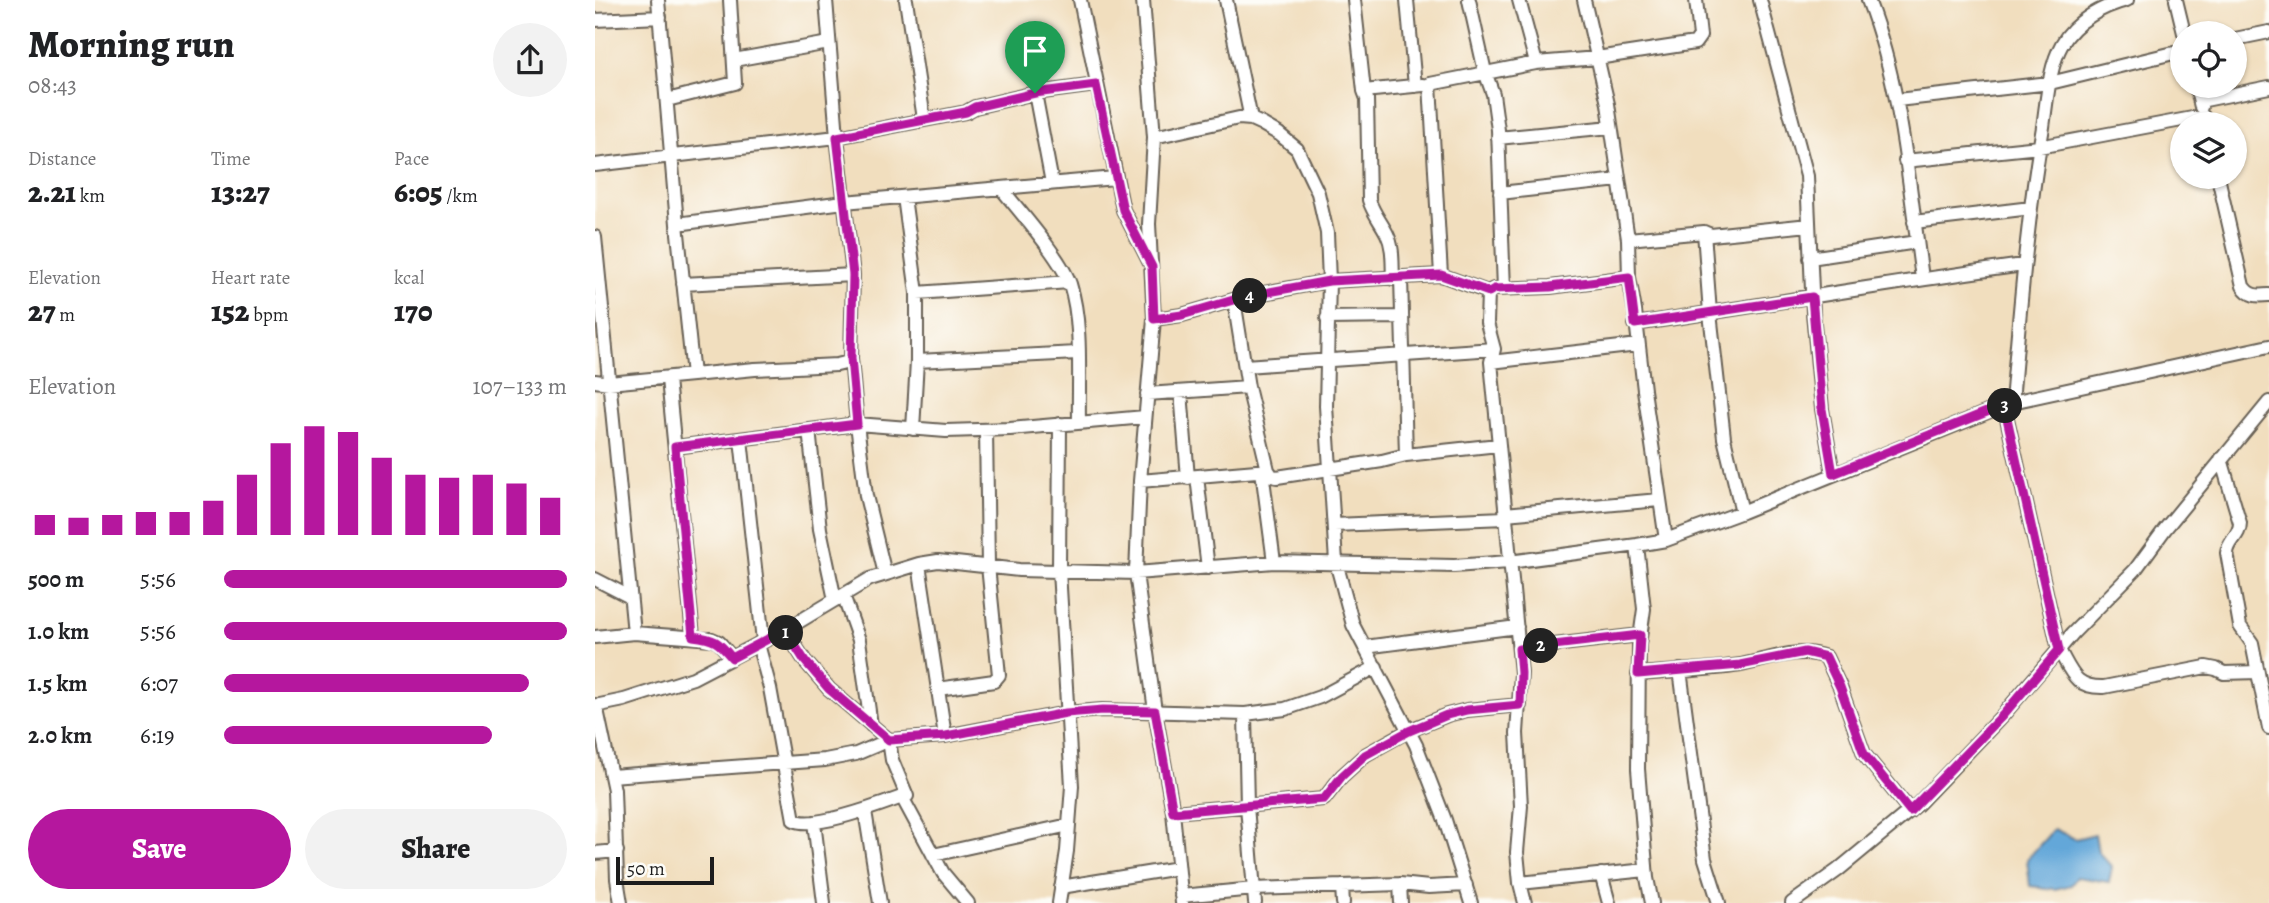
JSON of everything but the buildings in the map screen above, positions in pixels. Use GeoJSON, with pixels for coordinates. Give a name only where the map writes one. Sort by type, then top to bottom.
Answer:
{"type":"FeatureCollection","features":[{"type":"Feature","properties":{"kind":"street"},"geometry":{"type":"LineString","coordinates":[[658,0],[693,375]]}},
{"type":"Feature","properties":{"kind":"street"},"geometry":{"type":"LineString","coordinates":[[667,100],[735,83],[730,0]]}},
{"type":"Feature","properties":{"kind":"street"},"geometry":{"type":"LineString","coordinates":[[826,0],[837,137],[853,275],[851,358],[857,424],[866,496],[885,574]]}},
{"type":"Feature","properties":{"kind":"street"},"geometry":{"type":"LineString","coordinates":[[906,0],[924,120]]}},
{"type":"Feature","properties":{"kind":"street"},"geometry":{"type":"LineString","coordinates":[[1080,0],[1123,210],[1152,267]]}},
{"type":"Feature","properties":{"kind":"street"},"geometry":{"type":"LineString","coordinates":[[1143,0],[1154,137],[1149,224],[1154,319],[1140,481],[1136,573],[1155,711],[1173,812],[1182,900],[1254,889],[1399,884],[1429,887],[1466,885]]}},
{"type":"Feature","properties":{"kind":"street"},"geometry":{"type":"LineString","coordinates":[[1226,0],[1251,118]]}},
{"type":"Feature","properties":{"kind":"street"},"geometry":{"type":"LineString","coordinates":[[1354,0],[1367,99],[1369,200],[1391,245],[1402,317],[1406,455]]}},
{"type":"Feature","properties":{"kind":"street"},"geometry":{"type":"LineString","coordinates":[[1407,0],[1415,86]]}},
{"type":"Feature","properties":{"kind":"street"},"geometry":{"type":"LineString","coordinates":[[1469,0],[1485,72],[1493,94],[1498,138],[1504,289]]}},
{"type":"Feature","properties":{"kind":"street"},"geometry":{"type":"LineString","coordinates":[[1519,0],[1536,63]]}},
{"type":"Feature","properties":{"kind":"street"},"geometry":{"type":"LineString","coordinates":[[1584,0],[1611,127],[1627,239],[1635,324],[1666,540]]}},
{"type":"Feature","properties":{"kind":"street"},"geometry":{"type":"LineString","coordinates":[[1364,91],[1430,84],[1536,63],[1597,58],[1695,43],[1700,36],[1696,0]]}},
{"type":"Feature","properties":{"kind":"street"},"geometry":{"type":"LineString","coordinates":[[1760,0],[1807,176],[1812,297],[1822,409],[1833,474]]}},
{"type":"Feature","properties":{"kind":"street"},"geometry":{"type":"LineString","coordinates":[[1868,0],[1880,29],[1897,100],[1922,278]]}},
{"type":"Feature","properties":{"kind":"street"},"geometry":{"type":"LineString","coordinates":[[2127,0],[2114,3],[2082,21],[2062,43],[2050,83],[2039,147],[2008,403],[2059,650],[2075,678],[2088,688],[2206,667],[2224,673],[2258,672]]}},
{"type":"Feature","properties":{"kind":"street"},"geometry":{"type":"LineString","coordinates":[[2176,0],[2181,21]]}},
{"type":"Feature","properties":{"kind":"street"},"geometry":{"type":"LineString","coordinates":[[595,20],[660,17]]}},
{"type":"Feature","properties":{"kind":"street"},"geometry":{"type":"LineString","coordinates":[[2247,37],[2269,32]]}},
{"type":"Feature","properties":{"kind":"street"},"geometry":{"type":"LineString","coordinates":[[734,60],[829,43]]}},
{"type":"Feature","properties":{"kind":"street"},"geometry":{"type":"LineString","coordinates":[[1897,100],[2050,83],[2170,54]]}},
{"type":"Feature","properties":{"kind":"street"},"geometry":{"type":"LineString","coordinates":[[1430,84],[1441,275]]}},
{"type":"Feature","properties":{"kind":"street"},"geometry":{"type":"LineString","coordinates":[[595,164],[837,137],[966,112],[975,107],[1035,93],[1096,85]]}},
{"type":"Feature","properties":{"kind":"street"},"geometry":{"type":"LineString","coordinates":[[2200,101],[2269,87]]}},
{"type":"Feature","properties":{"kind":"street"},"geometry":{"type":"LineString","coordinates":[[1035,93],[1052,183]]}},
{"type":"Feature","properties":{"kind":"street"},"geometry":{"type":"LineString","coordinates":[[2199,98],[2202,112]]}},
{"type":"Feature","properties":{"kind":"street"},"geometry":{"type":"LineString","coordinates":[[1154,137],[1239,118],[1251,118],[1279,134],[1297,149],[1318,193],[1327,233],[1329,281],[1325,360],[1326,406],[1336,562],[1353,625],[1409,731],[1438,800],[1471,903]]}},
{"type":"Feature","properties":{"kind":"street"},"geometry":{"type":"LineString","coordinates":[[1905,161],[2039,147],[2170,126]]}},
{"type":"Feature","properties":{"kind":"street"},"geometry":{"type":"LineString","coordinates":[[1498,138],[1611,127]]}},
{"type":"Feature","properties":{"kind":"street"},"geometry":{"type":"LineString","coordinates":[[677,224],[844,202],[1115,178]]}},
{"type":"Feature","properties":{"kind":"street"},"geometry":{"type":"LineString","coordinates":[[1500,193],[1619,180]]}},
{"type":"Feature","properties":{"kind":"street"},"geometry":{"type":"LineString","coordinates":[[1001,188],[1048,248],[1069,282],[1076,318],[1079,423]]}},
{"type":"Feature","properties":{"kind":"street"},"geometry":{"type":"LineString","coordinates":[[2221,189],[2243,286],[2247,293],[2254,296],[2269,295]]}},
{"type":"Feature","properties":{"kind":"street"},"geometry":{"type":"LineString","coordinates":[[904,197],[917,293],[913,429]]}},
{"type":"Feature","properties":{"kind":"street"},"geometry":{"type":"LineString","coordinates":[[1914,222],[2031,208]]}},
{"type":"Feature","properties":{"kind":"street"},"geometry":{"type":"LineString","coordinates":[[1627,239],[1704,232],[1711,235],[1809,225]]}},
{"type":"Feature","properties":{"kind":"street"},"geometry":{"type":"LineString","coordinates":[[1704,232],[1724,438],[1742,512]]}},
{"type":"Feature","properties":{"kind":"street"},"geometry":{"type":"LineString","coordinates":[[595,237],[633,633]]}},
{"type":"Feature","properties":{"kind":"street"},"geometry":{"type":"LineString","coordinates":[[1810,258],[1917,242]]}},
{"type":"Feature","properties":{"kind":"street"},"geometry":{"type":"LineString","coordinates":[[1635,324],[1922,278],[2024,265]]}},
{"type":"Feature","properties":{"kind":"street"},"geometry":{"type":"LineString","coordinates":[[683,284],[853,275]]}},
{"type":"Feature","properties":{"kind":"street"},"geometry":{"type":"LineString","coordinates":[[1154,319],[1182,315],[1295,286],[1329,281],[1441,275],[1489,292],[1494,289],[1550,287],[1629,277]]}},
{"type":"Feature","properties":{"kind":"street"},"geometry":{"type":"LineString","coordinates":[[917,293],[1069,282]]}},
{"type":"Feature","properties":{"kind":"street"},"geometry":{"type":"LineString","coordinates":[[1489,292],[1487,323],[1521,673],[1517,750],[1521,806],[1517,852],[1525,903]]}},
{"type":"Feature","properties":{"kind":"street"},"geometry":{"type":"LineString","coordinates":[[1234,300],[1265,470],[1275,562]]}},
{"type":"Feature","properties":{"kind":"street"},"geometry":{"type":"LineString","coordinates":[[1327,318],[1402,317]]}},
{"type":"Feature","properties":{"kind":"street"},"geometry":{"type":"LineString","coordinates":[[1245,366],[1325,360],[1492,355],[1638,345]]}},
{"type":"Feature","properties":{"kind":"street"},"geometry":{"type":"LineString","coordinates":[[621,903],[617,879],[614,790],[596,705],[624,700],[693,678],[785,630],[870,579],[938,561],[1059,571],[1136,573],[1275,562],[1454,566],[1509,562],[1637,545],[1666,540],[1742,512],[2008,403],[2269,346]]}},
{"type":"Feature","properties":{"kind":"street"},"geometry":{"type":"LineString","coordinates":[[917,361],[1077,353]]}},
{"type":"Feature","properties":{"kind":"street"},"geometry":{"type":"LineString","coordinates":[[595,381],[609,383],[838,365],[851,358]]}},
{"type":"Feature","properties":{"kind":"street"},"geometry":{"type":"LineString","coordinates":[[668,379],[693,636]]}},
{"type":"Feature","properties":{"kind":"street"},"geometry":{"type":"LineString","coordinates":[[1147,394],[1248,387]]}},
{"type":"Feature","properties":{"kind":"street"},"geometry":{"type":"LineString","coordinates":[[1181,392],[1208,568]]}},
{"type":"Feature","properties":{"kind":"street"},"geometry":{"type":"LineString","coordinates":[[1792,903],[1838,870],[1910,811],[2002,716],[2059,650],[2135,570],[2165,529],[2269,402]]}},
{"type":"Feature","properties":{"kind":"street"},"geometry":{"type":"LineString","coordinates":[[675,447],[857,424],[946,431],[1145,417]]}},
{"type":"Feature","properties":{"kind":"street"},"geometry":{"type":"LineString","coordinates":[[1059,903],[1072,786],[1059,571],[1060,425]]}},
{"type":"Feature","properties":{"kind":"street"},"geometry":{"type":"LineString","coordinates":[[809,430],[820,528],[839,597],[859,640],[871,725]]}},
{"type":"Feature","properties":{"kind":"street"},"geometry":{"type":"LineString","coordinates":[[938,689],[997,679],[999,675],[988,566],[986,430]]}},
{"type":"Feature","properties":{"kind":"street"},"geometry":{"type":"LineString","coordinates":[[741,439],[761,643],[795,820],[801,823],[814,822],[865,811],[907,796],[892,760],[889,740],[829,689],[805,661],[785,630]]}},
{"type":"Feature","properties":{"kind":"street"},"geometry":{"type":"LineString","coordinates":[[1140,481],[1265,470],[1277,477],[1406,455],[1498,445]]}},
{"type":"Feature","properties":{"kind":"street"},"geometry":{"type":"LineString","coordinates":[[2221,459],[2240,523],[2240,530],[2227,546],[2227,554],[2240,626],[2252,643],[2269,728]]}},
{"type":"Feature","properties":{"kind":"street"},"geometry":{"type":"LineString","coordinates":[[1334,525],[1505,516],[1659,500]]}},
{"type":"Feature","properties":{"kind":"street"},"geometry":{"type":"LineString","coordinates":[[1637,545],[1644,608],[1638,674],[1638,769],[1646,870],[1652,903]]}},
{"type":"Feature","properties":{"kind":"street"},"geometry":{"type":"LineString","coordinates":[[919,564],[946,736]]}},
{"type":"Feature","properties":{"kind":"street"},"geometry":{"type":"LineString","coordinates":[[595,579],[630,597]]}},
{"type":"Feature","properties":{"kind":"street"},"geometry":{"type":"LineString","coordinates":[[1365,647],[1517,627]]}},
{"type":"Feature","properties":{"kind":"street"},"geometry":{"type":"LineString","coordinates":[[595,637],[633,633],[693,636],[719,642],[732,658]]}},
{"type":"Feature","properties":{"kind":"street"},"geometry":{"type":"LineString","coordinates":[[1519,649],[1640,635]]}},
{"type":"Feature","properties":{"kind":"street"},"geometry":{"type":"LineString","coordinates":[[1638,674],[1740,665],[1805,652],[1826,657],[1864,754],[1910,811]]}},
{"type":"Feature","properties":{"kind":"street"},"geometry":{"type":"LineString","coordinates":[[611,776],[825,760],[856,754],[889,740],[946,736],[1066,713],[1103,710],[1245,713],[1285,709],[1308,701],[1376,667]]}},
{"type":"Feature","properties":{"kind":"street"},"geometry":{"type":"LineString","coordinates":[[1680,670],[1705,859],[1719,903]]}},
{"type":"Feature","properties":{"kind":"street"},"geometry":{"type":"LineString","coordinates":[[1173,812],[1324,799],[1342,776],[1365,755],[1409,731],[1447,715],[1467,710],[1520,705]]}},
{"type":"Feature","properties":{"kind":"street"},"geometry":{"type":"LineString","coordinates":[[1245,713],[1247,806],[1255,903]]}},
{"type":"Feature","properties":{"kind":"street"},"geometry":{"type":"LineString","coordinates":[[902,797],[943,873],[968,903]]}},
{"type":"Feature","properties":{"kind":"street"},"geometry":{"type":"LineString","coordinates":[[865,811],[880,903]]}},
{"type":"Feature","properties":{"kind":"street"},"geometry":{"type":"LineString","coordinates":[[814,822],[824,903]]}},
{"type":"Feature","properties":{"kind":"street"},"geometry":{"type":"LineString","coordinates":[[933,855],[1069,825]]}},
{"type":"Feature","properties":{"kind":"street"},"geometry":{"type":"LineString","coordinates":[[595,853],[617,851]]}},
{"type":"Feature","properties":{"kind":"street"},"geometry":{"type":"LineString","coordinates":[[1062,887],[1178,868]]}},
{"type":"Feature","properties":{"kind":"street"},"geometry":{"type":"LineString","coordinates":[[1520,883],[1646,870]]}},
{"type":"Feature","properties":{"kind":"street"},"geometry":{"type":"LineString","coordinates":[[1601,874],[1609,903]]}},
{"type":"Feature","properties":{"kind":"street"},"geometry":{"type":"LineString","coordinates":[[1399,884],[1401,903]]}},
{"type":"Feature","properties":{"kind":"street"},"geometry":{"type":"LineString","coordinates":[[1342,886],[1343,903]]}},
{"type":"Feature","properties":{"kind":"water"},"geometry":{"type":"Polygon","coordinates":[[[2054,829],[2075,839],[2095,834],[2098,852],[2112,867],[2109,882],[2077,877],[2071,885],[2055,889],[2030,886],[2027,859],[2054,829]]]}},
{"type":"Feature","properties":{"kind":"route"},"geometry":{"type":"LineString","coordinates":[[1096,85],[1123,210],[1152,267],[1154,319],[1182,315],[1247,296],[1295,286],[1329,281],[1441,275],[1489,292],[1494,289],[1550,287],[1629,277],[1635,324],[1812,297],[1822,409],[1833,474],[2004,405],[2059,650],[2002,716],[1910,811],[1864,754],[1826,657],[1805,652],[1740,665],[1638,674],[1640,635],[1519,649],[1520,705],[1467,710],[1447,715],[1409,731],[1365,755],[1342,776],[1324,799],[1173,812],[1155,711],[1103,710],[1066,713],[946,736],[889,740],[829,689],[805,661],[785,630],[732,658],[719,642],[693,636],[675,447],[857,424],[851,358],[853,275],[837,137],[966,112],[975,107],[1035,93],[1096,85]]}}]}
